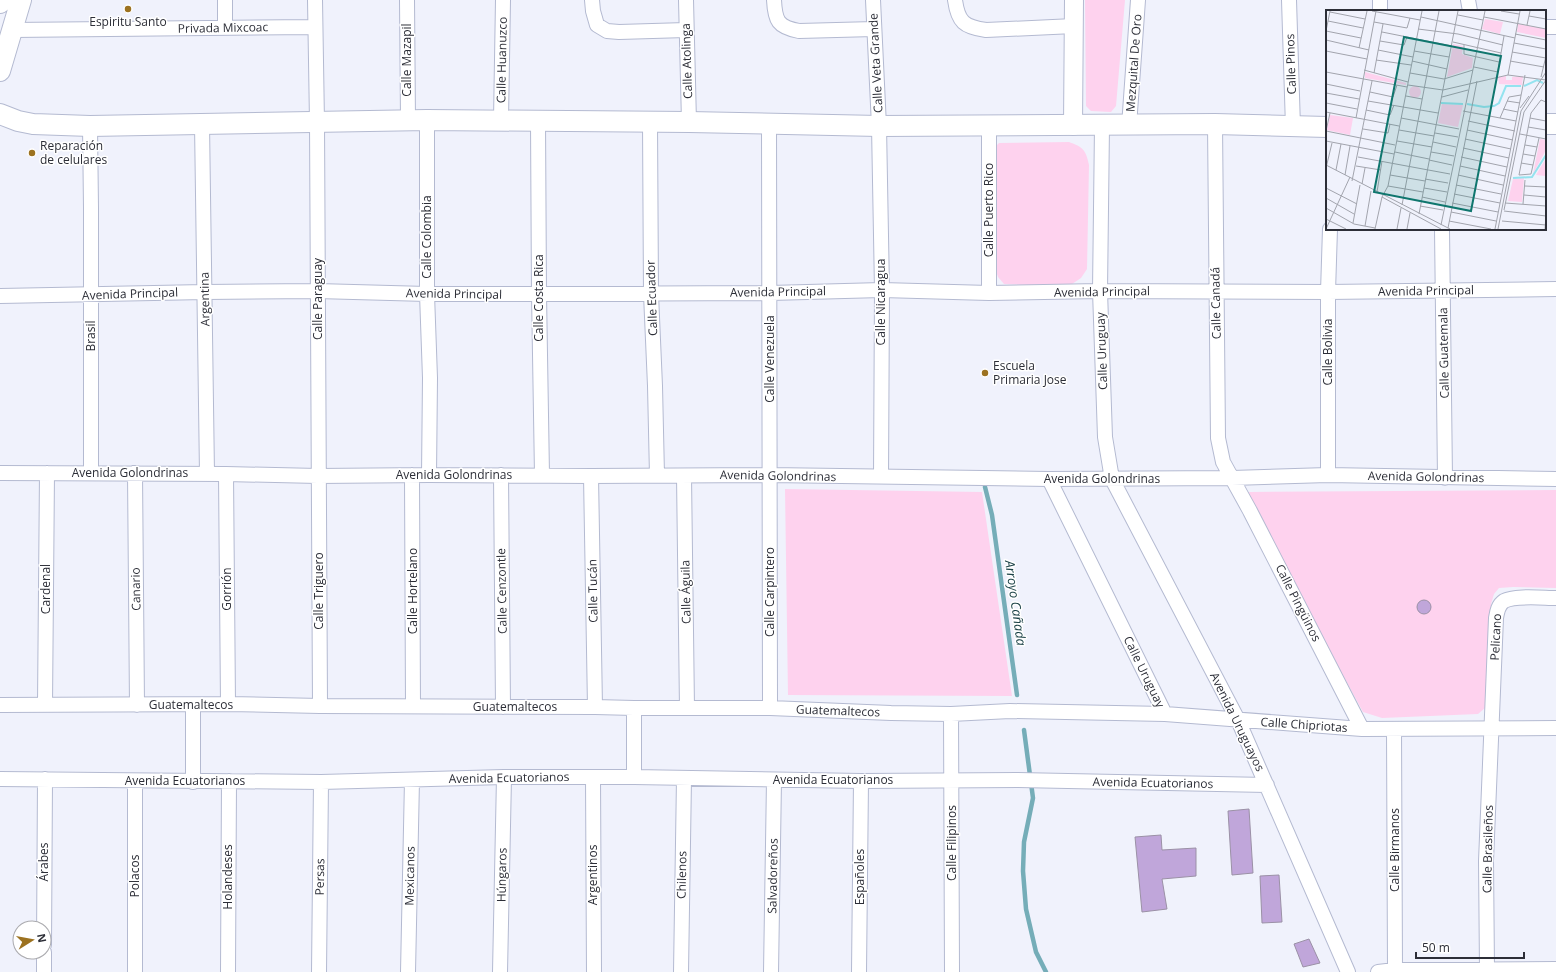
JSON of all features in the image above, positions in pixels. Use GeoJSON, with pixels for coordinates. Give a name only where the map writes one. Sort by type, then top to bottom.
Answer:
{"type":"FeatureCollection","features":[{"type":"Feature","properties":{"kind":"main road"},"geometry":{"type":"LineString","coordinates":[[0,4],[1,0]]}},
{"type":"Feature","properties":{"kind":"main road"},"geometry":{"type":"LineString","coordinates":[[0,71],[21,0]]}},
{"type":"Feature","properties":{"kind":"main road"},"geometry":{"type":"LineString","coordinates":[[0,114],[18,121],[33,124],[90,126],[408,120],[501,120],[989,127],[1215,124],[1326,127]]}},
{"type":"Feature","properties":{"kind":"street"},"geometry":{"type":"LineString","coordinates":[[225,0],[225,27]]}},
{"type":"Feature","properties":{"kind":"street","name":"Calle Paraguay"},"geometry":{"type":"LineString","coordinates":[[315,0],[317,122],[318,476]]}},
{"type":"Feature","properties":{"kind":"street","name":"Calle Mazapil"},"geometry":{"type":"LineString","coordinates":[[407,0],[408,120]]}},
{"type":"Feature","properties":{"kind":"street","name":"Calle Huanuzco"},"geometry":{"type":"LineString","coordinates":[[501,120],[503,0]]}},
{"type":"Feature","properties":{"kind":"street"},"geometry":{"type":"LineString","coordinates":[[592,0],[597,25],[607,31],[686,30]]}},
{"type":"Feature","properties":{"kind":"street","name":"Calle Atolinga"},"geometry":{"type":"LineString","coordinates":[[686,0],[689,122]]}},
{"type":"Feature","properties":{"kind":"street"},"geometry":{"type":"LineString","coordinates":[[774,0],[775,15],[779,24],[788,29],[799,31],[874,29]]}},
{"type":"Feature","properties":{"kind":"street","name":"Calle Veta Grande"},"geometry":{"type":"LineString","coordinates":[[873,0],[879,126]]}},
{"type":"Feature","properties":{"kind":"street"},"geometry":{"type":"LineString","coordinates":[[955,0],[956,12],[962,22],[973,28],[986,30],[1074,26]]}},
{"type":"Feature","properties":{"kind":"street"},"geometry":{"type":"LineString","coordinates":[[1073,126],[1074,0]]}},
{"type":"Feature","properties":{"kind":"street","name":"Mezquital De Oro"},"geometry":{"type":"LineString","coordinates":[[1129,126],[1138,0]]}},
{"type":"Feature","properties":{"kind":"street","name":"Calle Pinos"},"geometry":{"type":"LineString","coordinates":[[1289,0],[1293,127]]}},
{"type":"Feature","properties":{"kind":"street"},"geometry":{"type":"LineString","coordinates":[[1468,0],[1470,10]]}},
{"type":"Feature","properties":{"kind":"street"},"geometry":{"type":"LineString","coordinates":[[1546,26],[1556,27]]}},
{"type":"Feature","properties":{"kind":"street","name":"Privada Mixcoac"},"geometry":{"type":"LineString","coordinates":[[12,30],[315,27]]}},
{"type":"Feature","properties":{"kind":"street","name":"Calle Colombia"},"geometry":{"type":"LineString","coordinates":[[427,120],[427,294],[430,378],[429,475]]}},
{"type":"Feature","properties":{"kind":"street","name":"Calle Costa Rica"},"geometry":{"type":"LineString","coordinates":[[538,121],[542,475]]}},
{"type":"Feature","properties":{"kind":"street","name":"Calle Ecuador"},"geometry":{"type":"LineString","coordinates":[[650,122],[651,294],[657,475]]}},
{"type":"Feature","properties":{"kind":"street","name":"Calle Venezuela"},"geometry":{"type":"LineString","coordinates":[[769,123],[770,475]]}},
{"type":"Feature","properties":{"kind":"street","name":"Argentina"},"geometry":{"type":"LineString","coordinates":[[202,124],[207,474]]}},
{"type":"Feature","properties":{"kind":"street","name":"Calle Canadá"},"geometry":{"type":"LineString","coordinates":[[1215,124],[1218,438],[1223,462],[1232,478]]}},
{"type":"Feature","properties":{"kind":"street","name":"Brasil"},"geometry":{"type":"LineString","coordinates":[[90,126],[91,473]]}},
{"type":"Feature","properties":{"kind":"street","name":"Calle Nicaragua"},"geometry":{"type":"LineString","coordinates":[[879,126],[882,290],[881,478]]}},
{"type":"Feature","properties":{"kind":"street","name":"Calle Uruguay"},"geometry":{"type":"LineString","coordinates":[[1102,126],[1100,292],[1105,437],[1112,479]]}},
{"type":"Feature","properties":{"kind":"street","name":"Calle Puerto Rico"},"geometry":{"type":"LineString","coordinates":[[989,127],[989,293]]}},
{"type":"Feature","properties":{"kind":"street","name":"Calle Bolivia"},"geometry":{"type":"LineString","coordinates":[[1328,475],[1328,292],[1330,230]]}},
{"type":"Feature","properties":{"kind":"street","name":"Calle Guatemala"},"geometry":{"type":"LineString","coordinates":[[1442,230],[1445,478]]}},
{"type":"Feature","properties":{"kind":"street","name":"Avenida Principal"},"geometry":{"type":"LineString","coordinates":[[0,296],[317,291],[427,294],[651,294],[882,290],[989,293],[1216,291],[1328,292],[1556,289]]}},
{"type":"Feature","properties":{"kind":"street","name":"Avenida Golondrinas"},"geometry":{"type":"LineString","coordinates":[[0,473],[47,472],[318,476],[770,475],[881,478],[1050,479],[1232,478],[1328,475],[1556,479]]}},
{"type":"Feature","properties":{"kind":"street","name":"Cardenal"},"geometry":{"type":"LineString","coordinates":[[45,705],[47,472]]}},
{"type":"Feature","properties":{"kind":"street","name":"Canario"},"geometry":{"type":"LineString","coordinates":[[135,474],[137,705]]}},
{"type":"Feature","properties":{"kind":"street","name":"Gorrión"},"geometry":{"type":"LineString","coordinates":[[226,474],[228,704]]}},
{"type":"Feature","properties":{"kind":"street","name":"Calle Hortelano"},"geometry":{"type":"LineString","coordinates":[[412,475],[413,706]]}},
{"type":"Feature","properties":{"kind":"street","name":"Calle Cenzontle"},"geometry":{"type":"LineString","coordinates":[[500,475],[503,707]]}},
{"type":"Feature","properties":{"kind":"street","name":"Calle Carpintero"},"geometry":{"type":"LineString","coordinates":[[770,475],[770,708]]}},
{"type":"Feature","properties":{"kind":"street","name":"Calle Triguero"},"geometry":{"type":"LineString","coordinates":[[318,476],[320,706]]}},
{"type":"Feature","properties":{"kind":"street","name":"Calle Tucán"},"geometry":{"type":"LineString","coordinates":[[592,476],[595,706]]}},
{"type":"Feature","properties":{"kind":"street","name":"Calle Águila"},"geometry":{"type":"LineString","coordinates":[[684,476],[687,708]]}},
{"type":"Feature","properties":{"kind":"street","name":"Calle Pingüinos"},"geometry":{"type":"LineString","coordinates":[[1232,478],[1362,729]]}},
{"type":"Feature","properties":{"kind":"street","name":"Calle Uruguay"},"geometry":{"type":"LineString","coordinates":[[1050,479],[1164,714]]}},
{"type":"Feature","properties":{"kind":"street","name":"Avenida Uruguayos"},"geometry":{"type":"LineString","coordinates":[[1112,479],[1238,720],[1348,972]]}},
{"type":"Feature","properties":{"kind":"street","name":"Pelicano"},"geometry":{"type":"LineString","coordinates":[[1492,728],[1496,618],[1498,608],[1504,602],[1513,598],[1556,598]]}},
{"type":"Feature","properties":{"kind":"street","name":"Guatemaltecos"},"geometry":{"type":"LineString","coordinates":[[0,705],[228,704],[503,707],[595,706],[634,708],[770,708],[952,714],[1010,711],[1029,712]]}},
{"type":"Feature","properties":{"kind":"street"},"geometry":{"type":"LineString","coordinates":[[193,705],[193,782]]}},
{"type":"Feature","properties":{"kind":"street"},"geometry":{"type":"LineString","coordinates":[[634,708],[634,777]]}},
{"type":"Feature","properties":{"kind":"street","name":"Calle Chipriotas"},"geometry":{"type":"LineString","coordinates":[[1029,712],[1164,714],[1362,729],[1556,728]]}},
{"type":"Feature","properties":{"kind":"street","name":"Calle Filipinos"},"geometry":{"type":"LineString","coordinates":[[952,714],[952,972]]}},
{"type":"Feature","properties":{"kind":"street","name":"Calle Brasileños"},"geometry":{"type":"LineString","coordinates":[[1487,970],[1486,861],[1492,728]]}},
{"type":"Feature","properties":{"kind":"street","name":"Calle Birmanos"},"geometry":{"type":"LineString","coordinates":[[1394,729],[1395,970]]}},
{"type":"Feature","properties":{"kind":"street","name":"Argentinos"},"geometry":{"type":"LineString","coordinates":[[593,777],[594,972]]}},
{"type":"Feature","properties":{"kind":"street","name":"Avenida Ecuatorianos"},"geometry":{"type":"LineString","coordinates":[[0,780],[45,779],[193,782],[321,782],[634,777],[860,781],[1040,780],[1266,785]]}},
{"type":"Feature","properties":{"kind":"street","name":"Húngaros"},"geometry":{"type":"LineString","coordinates":[[500,972],[504,778]]}},
{"type":"Feature","properties":{"kind":"street","name":"Chilenos"},"geometry":{"type":"LineString","coordinates":[[681,972],[684,778]]}},
{"type":"Feature","properties":{"kind":"street","name":"Árabes"},"geometry":{"type":"LineString","coordinates":[[44,920],[45,779]]}},
{"type":"Feature","properties":{"kind":"street","name":"Mexicanos"},"geometry":{"type":"LineString","coordinates":[[408,972],[412,780]]}},
{"type":"Feature","properties":{"kind":"street","name":"Salvadoreños"},"geometry":{"type":"LineString","coordinates":[[771,972],[774,780]]}},
{"type":"Feature","properties":{"kind":"street","name":"Polacos"},"geometry":{"type":"LineString","coordinates":[[135,781],[136,972]]}},
{"type":"Feature","properties":{"kind":"street","name":"Holandeses"},"geometry":{"type":"LineString","coordinates":[[228,972],[229,781]]}},
{"type":"Feature","properties":{"kind":"street","name":"Españoles"},"geometry":{"type":"LineString","coordinates":[[859,972],[860,781]]}},
{"type":"Feature","properties":{"kind":"street","name":"Persas"},"geometry":{"type":"LineString","coordinates":[[319,972],[321,782]]}},
{"type":"Feature","properties":{"kind":"street"},"geometry":{"type":"LineString","coordinates":[[44,960],[44,972]]}},
{"type":"Feature","properties":{"kind":"street"},"geometry":{"type":"LineString","coordinates":[[1378,972],[1395,970],[1556,969]]}},
{"type":"Feature","properties":{"kind":"shaded area"},"geometry":{"type":"Polygon","coordinates":[[[1085,0],[1125,0],[1116,106],[1111,112],[1091,111],[1086,106],[1085,0]]]}},
{"type":"Feature","properties":{"kind":"shaded area"},"geometry":{"type":"Polygon","coordinates":[[[1069,142],[1078,146],[1085,152],[1089,165],[1087,269],[1081,278],[1072,284],[1004,284],[998,277],[994,265],[995,147],[999,143],[1069,142]]]}},
{"type":"Feature","properties":{"kind":"shaded area"},"geometry":{"type":"Polygon","coordinates":[[[785,489],[982,492],[1012,696],[788,695],[785,489]]]}},
{"type":"Feature","properties":{"kind":"shaded area"},"geometry":{"type":"Polygon","coordinates":[[[1556,490],[1556,588],[1499,588],[1494,594],[1491,604],[1485,708],[1478,714],[1382,718],[1363,712],[1309,613],[1254,519],[1249,492],[1556,490]]]}},
{"type":"Feature","properties":{"kind":"building"},"geometry":{"type":"Polygon","coordinates":[[[1424,600],[1429,602],[1431,607],[1429,612],[1424,614],[1419,612],[1417,607],[1419,602],[1424,600]]]}},
{"type":"Feature","properties":{"kind":"building"},"geometry":{"type":"Polygon","coordinates":[[[1249,809],[1253,873],[1232,875],[1228,811],[1249,809]]]}},
{"type":"Feature","properties":{"kind":"building"},"geometry":{"type":"Polygon","coordinates":[[[1161,835],[1162,850],[1196,848],[1196,876],[1162,879],[1167,909],[1142,912],[1135,837],[1161,835]]]}},
{"type":"Feature","properties":{"kind":"building"},"geometry":{"type":"Polygon","coordinates":[[[1279,875],[1282,922],[1262,923],[1260,876],[1279,875]]]}},
{"type":"Feature","properties":{"kind":"building"},"geometry":{"type":"Polygon","coordinates":[[[1309,939],[1320,963],[1303,967],[1294,944],[1309,939]]]}},
{"type":"Feature","properties":{"kind":"waterway","name":"Arroyo Cañada"},"geometry":{"type":"LineString","coordinates":[[985,487],[992,515],[1017,695]]}},
{"type":"Feature","properties":{"kind":"waterway","name":"Arroyo Cañada"},"geometry":{"type":"LineString","coordinates":[[1024,730],[1033,798],[1024,842],[1023,871],[1026,909],[1036,952],[1046,972]]}},
{"type":"Feature","properties":{"kind":"place","name":"Espiritu Santo"},"geometry":{"type":"Point","coordinates":[128,9]}},
{"type":"Feature","properties":{"kind":"place","name":"Reparación de celulares"},"geometry":{"type":"Point","coordinates":[32,153]}},
{"type":"Feature","properties":{"kind":"place","name":"Escuela Primaria Jose"},"geometry":{"type":"Point","coordinates":[985,373]}}]}
